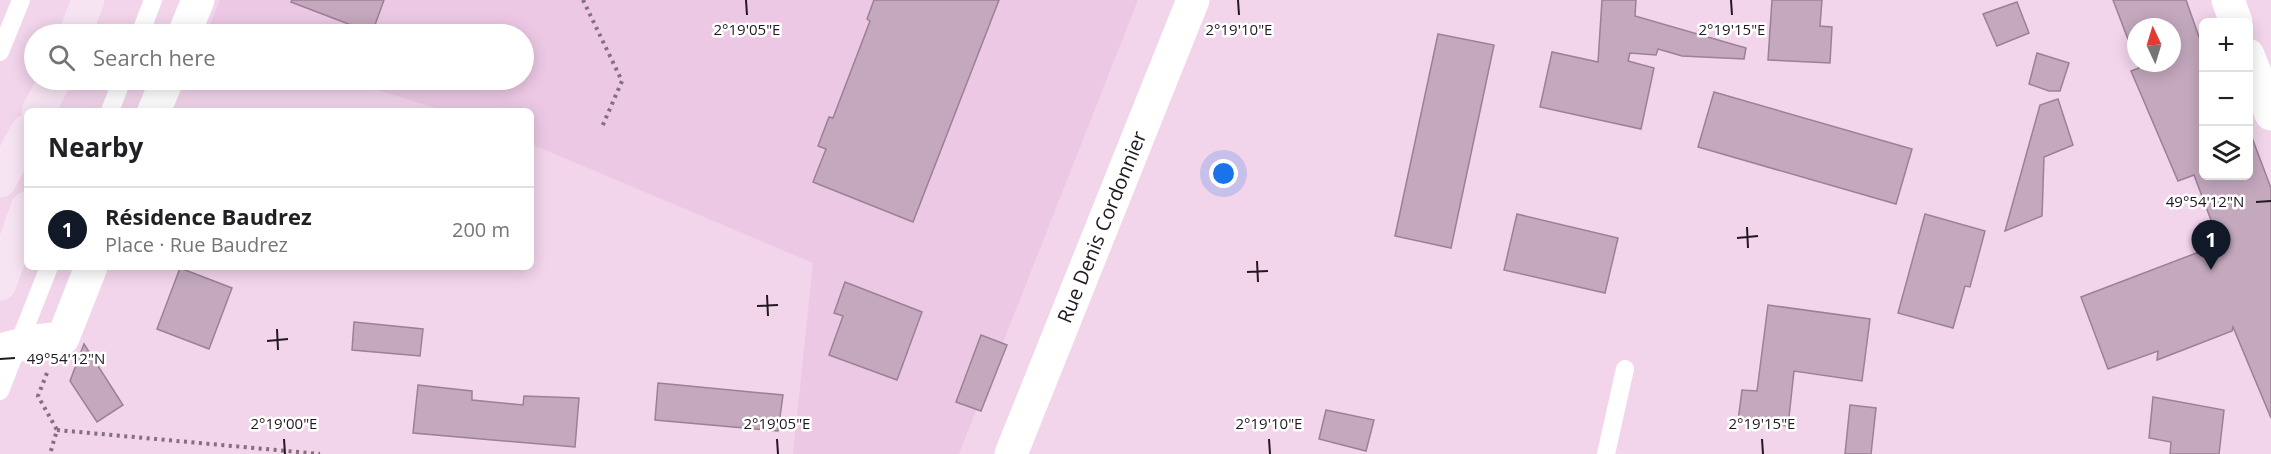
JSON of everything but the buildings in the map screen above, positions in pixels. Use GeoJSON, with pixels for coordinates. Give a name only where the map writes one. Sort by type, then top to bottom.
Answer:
{"type":"FeatureCollection","features":[{"type":"Feature","properties":{"kind":"main road"},"geometry":{"type":"LineString","coordinates":[[79,24],[88,0]]}},
{"type":"Feature","properties":{"kind":"main road"},"geometry":{"type":"LineString","coordinates":[[40,108],[50,90]]}},
{"type":"Feature","properties":{"kind":"main road"},"geometry":{"type":"LineString","coordinates":[[55,108],[58,90]]}},
{"type":"Feature","properties":{"kind":"main road"},"geometry":{"type":"LineString","coordinates":[[0,181],[24,137]]}},
{"type":"Feature","properties":{"kind":"main road"},"geometry":{"type":"LineString","coordinates":[[0,284],[24,216]]}},
{"type":"Feature","properties":{"kind":"street"},"geometry":{"type":"LineString","coordinates":[[188,24],[198,0]]}},
{"type":"Feature","properties":{"kind":"street","name":"Rue Denis Cordonnier"},"geometry":{"type":"LineString","coordinates":[[1011,454],[1193,0]]}},
{"type":"Feature","properties":{"kind":"street"},"geometry":{"type":"LineString","coordinates":[[2228,0],[2235,18]]}},
{"type":"Feature","properties":{"kind":"street"},"geometry":{"type":"LineString","coordinates":[[2253,68],[2271,114]]}},
{"type":"Feature","properties":{"kind":"street"},"geometry":{"type":"LineString","coordinates":[[155,108],[163,90]]}},
{"type":"Feature","properties":{"kind":"street"},"geometry":{"type":"LineString","coordinates":[[9,348],[63,338],[90,270]]}},
{"type":"Feature","properties":{"kind":"lane"},"geometry":{"type":"LineString","coordinates":[[0,52],[21,0]]}},
{"type":"Feature","properties":{"kind":"lane"},"geometry":{"type":"LineString","coordinates":[[144,24],[153,0]]}},
{"type":"Feature","properties":{"kind":"lane"},"geometry":{"type":"LineString","coordinates":[[111,108],[118,90]]}},
{"type":"Feature","properties":{"kind":"lane"},"geometry":{"type":"LineString","coordinates":[[0,391],[9,348],[48,270]]}},
{"type":"Feature","properties":{"kind":"lane"},"geometry":{"type":"LineString","coordinates":[[1606,454],[1625,369]]}},
{"type":"Feature","properties":{"kind":"path"},"geometry":{"type":"LineString","coordinates":[[583,0],[622,81],[602,128]]}},
{"type":"Feature","properties":{"kind":"path"},"geometry":{"type":"LineString","coordinates":[[50,454],[57,430],[38,396],[54,354],[63,338]]}},
{"type":"Feature","properties":{"kind":"path"},"geometry":{"type":"LineString","coordinates":[[57,430],[320,454]]}},
{"type":"Feature","properties":{"kind":"shaded area"},"geometry":{"type":"Polygon","coordinates":[[[220,0],[1138,0],[959,454],[793,454],[813,263],[534,145],[534,108],[435,108],[378,90],[534,90],[534,24],[210,24],[220,0]]]}},
{"type":"Feature","properties":{"kind":"place","name":"Résidence Baudrez"},"geometry":{"type":"Point","coordinates":[2211,270]}}]}
